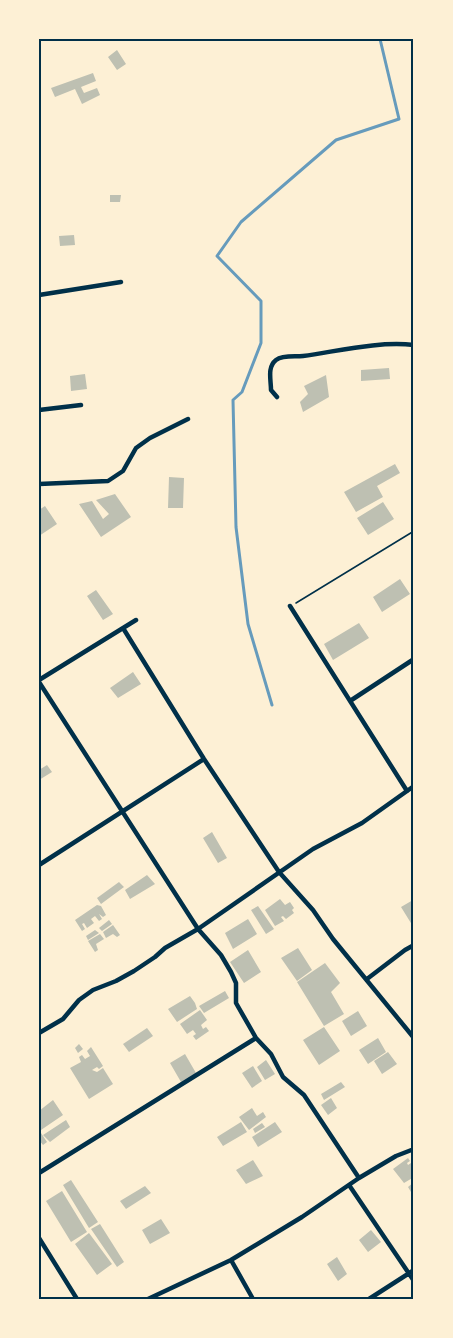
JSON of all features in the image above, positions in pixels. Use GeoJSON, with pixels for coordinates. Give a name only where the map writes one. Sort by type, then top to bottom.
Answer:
{"type":"FeatureCollection","features":[{"type":"Feature","properties":{"kind":"street"},"geometry":{"type":"LineString","coordinates":[[39,295],[121,282]]}},
{"type":"Feature","properties":{"kind":"street"},"geometry":{"type":"LineString","coordinates":[[277,397],[271,390],[270,372],[273,363],[280,357],[334,352],[383,344],[414,345]]}},
{"type":"Feature","properties":{"kind":"street"},"geometry":{"type":"LineString","coordinates":[[39,410],[81,405]]}},
{"type":"Feature","properties":{"kind":"street"},"geometry":{"type":"LineString","coordinates":[[39,484],[108,481],[123,471],[136,448],[150,438],[188,419]]}},
{"type":"Feature","properties":{"kind":"street"},"geometry":{"type":"LineString","coordinates":[[290,606],[407,791]]}},
{"type":"Feature","properties":{"kind":"street"},"geometry":{"type":"LineString","coordinates":[[136,620],[39,681],[198,929],[221,955],[236,983],[236,1003],[256,1038],[271,1054],[283,1077],[304,1095],[359,1178]]}},
{"type":"Feature","properties":{"kind":"street"},"geometry":{"type":"LineString","coordinates":[[123,628],[204,759],[279,872],[313,910],[333,939],[414,1038]]}},
{"type":"Feature","properties":{"kind":"street"},"geometry":{"type":"LineString","coordinates":[[350,701],[414,660]]}},
{"type":"Feature","properties":{"kind":"street"},"geometry":{"type":"LineString","coordinates":[[39,865],[204,759]]}},
{"type":"Feature","properties":{"kind":"street"},"geometry":{"type":"LineString","coordinates":[[39,1033],[63,1019],[79,1000],[91,991],[134,971],[313,849],[362,823],[414,786]]}},
{"type":"Feature","properties":{"kind":"street"},"geometry":{"type":"LineString","coordinates":[[367,979],[414,945]]}},
{"type":"Feature","properties":{"kind":"street"},"geometry":{"type":"LineString","coordinates":[[39,1173],[256,1038]]}},
{"type":"Feature","properties":{"kind":"street"},"geometry":{"type":"LineString","coordinates":[[148,1299],[231,1260],[359,1178],[396,1156],[414,1149]]}},
{"type":"Feature","properties":{"kind":"street"},"geometry":{"type":"LineString","coordinates":[[349,1185],[412,1272],[414,1281]]}},
{"type":"Feature","properties":{"kind":"street"},"geometry":{"type":"LineString","coordinates":[[39,1238],[77,1299]]}},
{"type":"Feature","properties":{"kind":"street"},"geometry":{"type":"LineString","coordinates":[[231,1260],[253,1299]]}},
{"type":"Feature","properties":{"kind":"street"},"geometry":{"type":"LineString","coordinates":[[369,1299],[412,1272]]}},
{"type":"Feature","properties":{"kind":"path"},"geometry":{"type":"LineString","coordinates":[[290,606],[414,531]]}},
{"type":"Feature","properties":{"kind":"building"},"geometry":{"type":"Polygon","coordinates":[[[117,50],[126,64],[117,70],[108,57],[117,50]]]}},
{"type":"Feature","properties":{"kind":"building"},"geometry":{"type":"Polygon","coordinates":[[[93,73],[96,81],[81,87],[84,93],[97,88],[100,95],[82,104],[75,89],[55,97],[51,88],[93,73]]]}},
{"type":"Feature","properties":{"kind":"building"},"geometry":{"type":"Polygon","coordinates":[[[110,195],[121,195],[120,202],[110,202],[110,195]]]}},
{"type":"Feature","properties":{"kind":"building"},"geometry":{"type":"Polygon","coordinates":[[[74,235],[75,245],[60,246],[59,236],[74,235]]]}},
{"type":"Feature","properties":{"kind":"building"},"geometry":{"type":"Polygon","coordinates":[[[389,368],[390,379],[361,381],[361,370],[389,368]]]}},
{"type":"Feature","properties":{"kind":"building"},"geometry":{"type":"Polygon","coordinates":[[[85,374],[87,389],[71,391],[70,376],[85,374]]]}},
{"type":"Feature","properties":{"kind":"building"},"geometry":{"type":"Polygon","coordinates":[[[326,375],[329,397],[303,412],[300,402],[308,394],[304,386],[326,375]]]}},
{"type":"Feature","properties":{"kind":"building"},"geometry":{"type":"Polygon","coordinates":[[[395,464],[400,473],[377,486],[383,497],[356,512],[344,492],[395,464]]]}},
{"type":"Feature","properties":{"kind":"building"},"geometry":{"type":"Polygon","coordinates":[[[169,477],[184,478],[183,508],[168,508],[169,477]]]}},
{"type":"Feature","properties":{"kind":"building"},"geometry":{"type":"Polygon","coordinates":[[[115,494],[131,517],[101,537],[79,504],[92,501],[103,519],[109,514],[96,500],[115,494]]]}},
{"type":"Feature","properties":{"kind":"building"},"geometry":{"type":"Polygon","coordinates":[[[383,502],[394,519],[368,535],[357,518],[383,502]]]}},
{"type":"Feature","properties":{"kind":"building"},"geometry":{"type":"Polygon","coordinates":[[[45,506],[57,524],[39,536],[39,510],[45,506]]]}},
{"type":"Feature","properties":{"kind":"building"},"geometry":{"type":"Polygon","coordinates":[[[400,579],[410,594],[382,612],[373,597],[400,579]]]}},
{"type":"Feature","properties":{"kind":"building"},"geometry":{"type":"Polygon","coordinates":[[[96,590],[113,614],[103,620],[87,596],[96,590]]]}},
{"type":"Feature","properties":{"kind":"building"},"geometry":{"type":"Polygon","coordinates":[[[359,623],[369,638],[333,660],[324,644],[359,623]]]}},
{"type":"Feature","properties":{"kind":"building"},"geometry":{"type":"Polygon","coordinates":[[[133,672],[141,684],[118,698],[110,688],[133,672]]]}},
{"type":"Feature","properties":{"kind":"building"},"geometry":{"type":"Polygon","coordinates":[[[47,765],[52,772],[39,780],[39,770],[47,765]]]}},
{"type":"Feature","properties":{"kind":"building"},"geometry":{"type":"Polygon","coordinates":[[[212,832],[227,858],[218,863],[203,838],[212,832]]]}},
{"type":"Feature","properties":{"kind":"building"},"geometry":{"type":"Polygon","coordinates":[[[147,875],[155,884],[130,899],[125,890],[147,875]]]}},
{"type":"Feature","properties":{"kind":"building"},"geometry":{"type":"Polygon","coordinates":[[[119,882],[124,887],[101,904],[97,898],[119,882]]]}},
{"type":"Feature","properties":{"kind":"building"},"geometry":{"type":"Polygon","coordinates":[[[280,899],[285,905],[290,902],[294,913],[286,919],[281,917],[284,921],[275,926],[265,910],[280,899]]]}},
{"type":"Feature","properties":{"kind":"building"},"geometry":{"type":"Polygon","coordinates":[[[413,900],[414,902],[414,928],[401,907],[413,900]]]}},
{"type":"Feature","properties":{"kind":"building"},"geometry":{"type":"Polygon","coordinates":[[[97,905],[101,906],[106,915],[103,917],[99,914],[102,919],[99,921],[95,916],[91,919],[94,923],[87,928],[84,923],[82,924],[85,929],[82,931],[75,920],[97,905]]]}},
{"type":"Feature","properties":{"kind":"building"},"geometry":{"type":"Polygon","coordinates":[[[258,906],[274,929],[266,934],[251,910],[258,906]]]}},
{"type":"Feature","properties":{"kind":"building"},"geometry":{"type":"Polygon","coordinates":[[[248,919],[257,934],[233,949],[225,933],[248,919]]]}},
{"type":"Feature","properties":{"kind":"building"},"geometry":{"type":"Polygon","coordinates":[[[109,920],[112,924],[102,931],[99,928],[109,920]]]}},
{"type":"Feature","properties":{"kind":"building"},"geometry":{"type":"Polygon","coordinates":[[[113,925],[120,935],[117,937],[113,934],[106,938],[103,932],[113,925]]]}},
{"type":"Feature","properties":{"kind":"building"},"geometry":{"type":"Polygon","coordinates":[[[95,930],[99,933],[88,940],[86,936],[95,930]]]}},
{"type":"Feature","properties":{"kind":"building"},"geometry":{"type":"Polygon","coordinates":[[[100,934],[104,939],[96,944],[98,950],[95,952],[88,941],[100,934]]]}},
{"type":"Feature","properties":{"kind":"building"},"geometry":{"type":"Polygon","coordinates":[[[298,948],[312,970],[297,981],[281,958],[298,948]]]}},
{"type":"Feature","properties":{"kind":"building"},"geometry":{"type":"Polygon","coordinates":[[[248,950],[261,972],[244,983],[230,962],[248,950]]]}},
{"type":"Feature","properties":{"kind":"building"},"geometry":{"type":"Polygon","coordinates":[[[325,963],[340,983],[331,992],[344,1014],[324,1026],[297,982],[325,963]]]}},
{"type":"Feature","properties":{"kind":"building"},"geometry":{"type":"Polygon","coordinates":[[[225,991],[229,998],[204,1013],[199,1006],[225,991]]]}},
{"type":"Feature","properties":{"kind":"building"},"geometry":{"type":"Polygon","coordinates":[[[190,996],[197,1009],[177,1022],[168,1009],[190,996]]]}},
{"type":"Feature","properties":{"kind":"building"},"geometry":{"type":"Polygon","coordinates":[[[200,1010],[207,1020],[201,1025],[203,1029],[206,1027],[209,1031],[196,1040],[193,1030],[187,1034],[180,1024],[200,1010]]]}},
{"type":"Feature","properties":{"kind":"building"},"geometry":{"type":"Polygon","coordinates":[[[358,1011],[367,1026],[351,1036],[342,1021],[358,1011]]]}},
{"type":"Feature","properties":{"kind":"building"},"geometry":{"type":"Polygon","coordinates":[[[324,1027],[340,1051],[319,1065],[303,1040],[324,1027]]]}},
{"type":"Feature","properties":{"kind":"building"},"geometry":{"type":"Polygon","coordinates":[[[147,1028],[153,1036],[129,1052],[123,1044],[147,1028]]]}},
{"type":"Feature","properties":{"kind":"building"},"geometry":{"type":"Polygon","coordinates":[[[378,1038],[386,1052],[368,1064],[359,1050],[378,1038]]]}},
{"type":"Feature","properties":{"kind":"building"},"geometry":{"type":"Polygon","coordinates":[[[79,1044],[83,1049],[78,1053],[75,1048],[79,1044]]]}},
{"type":"Feature","properties":{"kind":"building"},"geometry":{"type":"Polygon","coordinates":[[[91,1047],[103,1066],[92,1070],[97,1072],[103,1068],[113,1084],[89,1099],[70,1068],[81,1062],[79,1057],[82,1055],[85,1059],[90,1056],[87,1051],[91,1047]]]}},
{"type":"Feature","properties":{"kind":"building"},"geometry":{"type":"Polygon","coordinates":[[[388,1052],[397,1064],[382,1074],[374,1061],[388,1052]]]}},
{"type":"Feature","properties":{"kind":"building"},"geometry":{"type":"Polygon","coordinates":[[[185,1054],[196,1073],[181,1082],[170,1063],[185,1054]]]}},
{"type":"Feature","properties":{"kind":"building"},"geometry":{"type":"Polygon","coordinates":[[[266,1060],[275,1074],[265,1080],[257,1067],[266,1060]]]}},
{"type":"Feature","properties":{"kind":"building"},"geometry":{"type":"Polygon","coordinates":[[[253,1066],[262,1081],[252,1088],[242,1073],[253,1066]]]}},
{"type":"Feature","properties":{"kind":"building"},"geometry":{"type":"Polygon","coordinates":[[[341,1082],[345,1087],[324,1100],[321,1094],[341,1082]]]}},
{"type":"Feature","properties":{"kind":"building"},"geometry":{"type":"Polygon","coordinates":[[[331,1098],[337,1108],[328,1115],[321,1105],[331,1098]]]}},
{"type":"Feature","properties":{"kind":"building"},"geometry":{"type":"Polygon","coordinates":[[[53,1100],[63,1115],[41,1130],[39,1111],[53,1100]]]}},
{"type":"Feature","properties":{"kind":"building"},"geometry":{"type":"Polygon","coordinates":[[[252,1108],[257,1116],[263,1112],[266,1117],[249,1130],[239,1117],[252,1108]]]}},
{"type":"Feature","properties":{"kind":"building"},"geometry":{"type":"Polygon","coordinates":[[[66,1120],[70,1127],[50,1142],[43,1135],[66,1120]]]}},
{"type":"Feature","properties":{"kind":"building"},"geometry":{"type":"Polygon","coordinates":[[[241,1122],[247,1132],[223,1146],[217,1137],[241,1122]]]}},
{"type":"Feature","properties":{"kind":"building"},"geometry":{"type":"Polygon","coordinates":[[[275,1122],[282,1132],[258,1147],[252,1137],[275,1122]]]}},
{"type":"Feature","properties":{"kind":"building"},"geometry":{"type":"Polygon","coordinates":[[[262,1123],[265,1127],[255,1133],[253,1129],[262,1123]]]}},
{"type":"Feature","properties":{"kind":"building"},"geometry":{"type":"Polygon","coordinates":[[[39,1130],[47,1142],[43,1145],[39,1140],[39,1130]]]}},
{"type":"Feature","properties":{"kind":"building"},"geometry":{"type":"Polygon","coordinates":[[[408,1158],[410,1161],[407,1163],[413,1166],[411,1168],[414,1170],[414,1177],[404,1183],[393,1169],[408,1158]]]}},
{"type":"Feature","properties":{"kind":"building"},"geometry":{"type":"Polygon","coordinates":[[[253,1160],[263,1176],[246,1184],[236,1170],[253,1160]]]}},
{"type":"Feature","properties":{"kind":"building"},"geometry":{"type":"Polygon","coordinates":[[[71,1180],[98,1222],[89,1228],[63,1185],[71,1180]]]}},
{"type":"Feature","properties":{"kind":"building"},"geometry":{"type":"Polygon","coordinates":[[[414,1182],[414,1190],[411,1192],[408,1187],[414,1182]]]}},
{"type":"Feature","properties":{"kind":"building"},"geometry":{"type":"Polygon","coordinates":[[[145,1186],[151,1193],[126,1209],[120,1201],[145,1186]]]}},
{"type":"Feature","properties":{"kind":"building"},"geometry":{"type":"Polygon","coordinates":[[[62,1191],[87,1232],[71,1242],[46,1201],[62,1191]]]}},
{"type":"Feature","properties":{"kind":"building"},"geometry":{"type":"Polygon","coordinates":[[[161,1219],[170,1233],[150,1244],[142,1230],[161,1219]]]}},
{"type":"Feature","properties":{"kind":"building"},"geometry":{"type":"Polygon","coordinates":[[[100,1224],[124,1262],[117,1267],[91,1229],[100,1224]]]}},
{"type":"Feature","properties":{"kind":"building"},"geometry":{"type":"Polygon","coordinates":[[[371,1230],[381,1242],[368,1252],[359,1240],[371,1230]]]}},
{"type":"Feature","properties":{"kind":"building"},"geometry":{"type":"Polygon","coordinates":[[[89,1233],[112,1264],[97,1275],[75,1244],[89,1233]]]}},
{"type":"Feature","properties":{"kind":"building"},"geometry":{"type":"Polygon","coordinates":[[[337,1257],[347,1274],[338,1281],[327,1264],[337,1257]]]}},
{"type":"Feature","properties":{"kind":"waterway"},"geometry":{"type":"LineString","coordinates":[[272,705],[248,624],[236,527],[233,400],[242,392],[261,343],[261,301],[217,256],[241,222],[336,140],[399,119],[380,39]]}}]}
